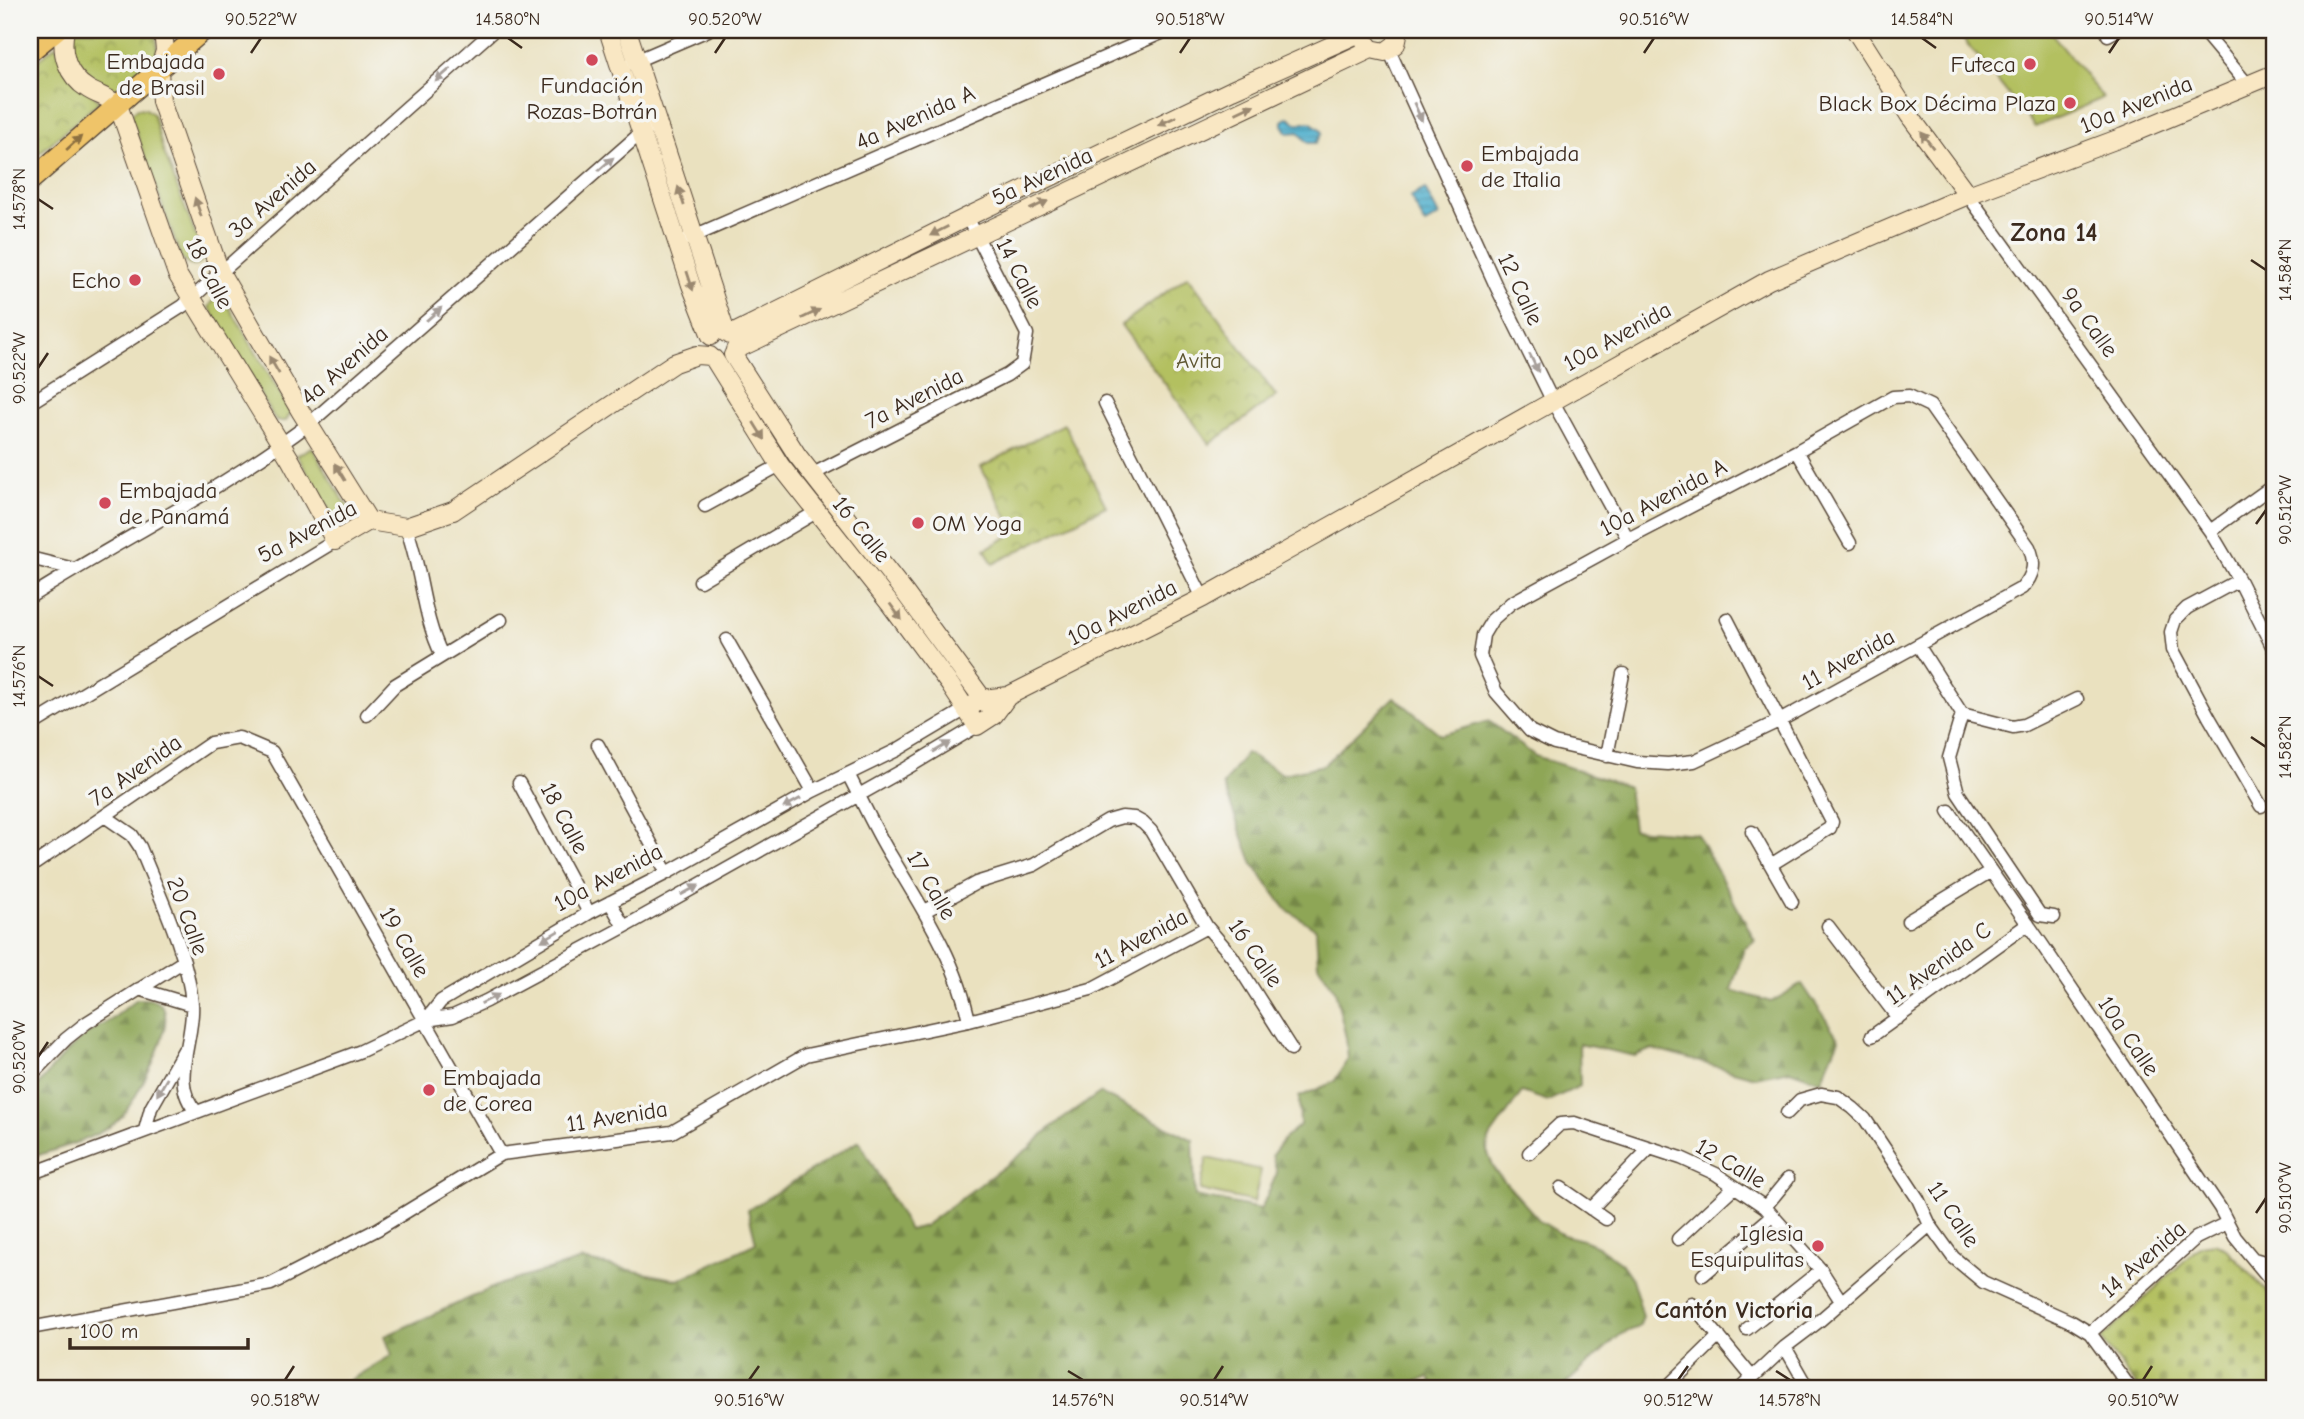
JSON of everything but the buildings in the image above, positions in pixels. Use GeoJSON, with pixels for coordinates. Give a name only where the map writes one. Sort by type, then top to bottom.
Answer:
{"type":"FeatureCollection","features":[{"type":"Feature","properties":{"kind":"main road"},"geometry":{"type":"LineString","coordinates":[[30,52],[57,30]]}},
{"type":"Feature","properties":{"kind":"main road"},"geometry":{"type":"LineString","coordinates":[[30,181],[204,30]]}},
{"type":"Feature","properties":{"kind":"street"},"geometry":{"type":"LineString","coordinates":[[65,30],[63,51],[70,72],[85,88],[106,96],[118,105]]}},
{"type":"Feature","properties":{"kind":"street","name":"18 Calle"},"geometry":{"type":"LineString","coordinates":[[163,30],[165,51],[159,71],[161,101],[220,272],[369,521]]}},
{"type":"Feature","properties":{"kind":"street","name":"3a Avenida"},"geometry":{"type":"LineString","coordinates":[[30,403],[192,299],[494,30]]}},
{"type":"Feature","properties":{"kind":"street","name":"16 Calle"},"geometry":{"type":"LineString","coordinates":[[608,30],[629,64],[721,346],[780,465],[890,604],[977,726]]}},
{"type":"Feature","properties":{"kind":"street","name":"16 Calle"},"geometry":{"type":"LineString","coordinates":[[627,30],[629,64]]}},
{"type":"Feature","properties":{"kind":"street"},"geometry":{"type":"LineString","coordinates":[[629,64],[708,30]]}},
{"type":"Feature","properties":{"kind":"street","name":"4a Avenida A"},"geometry":{"type":"LineString","coordinates":[[686,240],[1168,30]]}},
{"type":"Feature","properties":{"kind":"street","name":"9a Calle"},"geometry":{"type":"LineString","coordinates":[[1855,30],[1909,115],[2210,531],[2239,580],[2274,650]]}},
{"type":"Feature","properties":{"kind":"street"},"geometry":{"type":"LineString","coordinates":[[2202,30],[2248,85]]}},
{"type":"Feature","properties":{"kind":"street"},"geometry":{"type":"LineString","coordinates":[[1363,31],[1364,42],[1371,49],[1380,52],[1399,36]]}},
{"type":"Feature","properties":{"kind":"street","name":"5a Avenida"},"geometry":{"type":"LineString","coordinates":[[721,346],[967,217],[1232,90],[1363,31]]}},
{"type":"Feature","properties":{"kind":"street","name":"12 Calle"},"geometry":{"type":"LineString","coordinates":[[1399,36],[1496,286],[1552,400],[1628,539]]}},
{"type":"Feature","properties":{"kind":"street","name":"5a Avenida"},"geometry":{"type":"LineString","coordinates":[[30,726],[369,521],[406,527],[453,510],[674,363],[721,346],[977,234],[1371,49]]}},
{"type":"Feature","properties":{"kind":"street","name":"10a Avenida"},"geometry":{"type":"LineString","coordinates":[[426,1020],[441,1001],[589,913],[667,873],[813,791],[897,750],[983,699],[1008,696],[1203,598],[1769,280],[1968,195],[2123,137],[2274,74]]}},
{"type":"Feature","properties":{"kind":"street","name":"18 Calle"},"geometry":{"type":"LineString","coordinates":[[118,105],[177,274],[335,541]]}},
{"type":"Feature","properties":{"kind":"street","name":"4a Avenida"},"geometry":{"type":"LineString","coordinates":[[30,597],[219,486],[281,446],[650,129]]}},
{"type":"Feature","properties":{"kind":"street","name":"14 Calle"},"geometry":{"type":"LineString","coordinates":[[967,217],[1027,334],[1026,350]]}},
{"type":"Feature","properties":{"kind":"street","name":"16 Calle"},"geometry":{"type":"LineString","coordinates":[[721,346],[811,475],[905,593],[994,715]]}},
{"type":"Feature","properties":{"kind":"street","name":"7a Avenida"},"geometry":{"type":"LineString","coordinates":[[811,475],[1007,374],[1022,364],[1026,350]]}},
{"type":"Feature","properties":{"kind":"street","name":"10a Avenida A"},"geometry":{"type":"LineString","coordinates":[[1486,673],[1480,656],[1483,635],[1492,620],[1511,603],[1893,397],[1909,396]]}},
{"type":"Feature","properties":{"kind":"street","name":"11 Avenida"},"geometry":{"type":"LineString","coordinates":[[1486,673],[1496,692],[1530,731],[1553,743],[1647,762],[1694,761],[1781,720],[2022,588],[2034,570],[2029,547],[1930,406],[1909,396]]}},
{"type":"Feature","properties":{"kind":"street"},"geometry":{"type":"LineString","coordinates":[[1105,403],[1203,598]]}},
{"type":"Feature","properties":{"kind":"street"},"geometry":{"type":"LineString","coordinates":[[1797,451],[1850,542]]}},
{"type":"Feature","properties":{"kind":"street"},"geometry":{"type":"LineString","coordinates":[[705,506],[780,465]]}},
{"type":"Feature","properties":{"kind":"street"},"geometry":{"type":"LineString","coordinates":[[2210,531],[2274,485]]}},
{"type":"Feature","properties":{"kind":"street"},"geometry":{"type":"LineString","coordinates":[[700,581],[816,512]]}},
{"type":"Feature","properties":{"kind":"street"},"geometry":{"type":"LineString","coordinates":[[406,527],[415,551],[426,609],[442,654]]}},
{"type":"Feature","properties":{"kind":"street"},"geometry":{"type":"LineString","coordinates":[[30,558],[74,569]]}},
{"type":"Feature","properties":{"kind":"street"},"geometry":{"type":"LineString","coordinates":[[2239,580],[2187,608],[2175,620],[2171,632],[2173,650],[2261,806]]}},
{"type":"Feature","properties":{"kind":"street"},"geometry":{"type":"LineString","coordinates":[[367,715],[395,685],[501,620]]}},
{"type":"Feature","properties":{"kind":"street"},"geometry":{"type":"LineString","coordinates":[[1727,620],[1781,720],[1832,825],[1772,864]]}},
{"type":"Feature","properties":{"kind":"street"},"geometry":{"type":"LineString","coordinates":[[727,640],[813,791]]}},
{"type":"Feature","properties":{"kind":"street"},"geometry":{"type":"LineString","coordinates":[[1918,645],[1962,714],[2014,727],[2024,725],[2077,699]]}},
{"type":"Feature","properties":{"kind":"street"},"geometry":{"type":"LineString","coordinates":[[1607,756],[1623,674]]}},
{"type":"Feature","properties":{"kind":"street"},"geometry":{"type":"LineString","coordinates":[[965,675],[992,689],[1030,685]]}},
{"type":"Feature","properties":{"kind":"street","name":"10a Avenida"},"geometry":{"type":"LineString","coordinates":[[30,1174],[361,1051],[426,1020],[453,1016],[486,1001],[859,795],[994,715],[1008,696]]}},
{"type":"Feature","properties":{"kind":"street"},"geometry":{"type":"LineString","coordinates":[[1962,714],[1950,758],[1958,793],[2040,915],[2054,916]]}},
{"type":"Feature","properties":{"kind":"street","name":"7a Avenida"},"geometry":{"type":"LineString","coordinates":[[30,867],[211,744],[239,738],[272,752]]}},
{"type":"Feature","properties":{"kind":"street"},"geometry":{"type":"LineString","coordinates":[[598,745],[667,873]]}},
{"type":"Feature","properties":{"kind":"street","name":"19 Calle"},"geometry":{"type":"LineString","coordinates":[[272,752],[501,1154]]}},
{"type":"Feature","properties":{"kind":"street","name":"17 Calle"},"geometry":{"type":"LineString","coordinates":[[848,774],[889,853],[925,911],[964,997],[969,1021]]}},
{"type":"Feature","properties":{"kind":"street","name":"18 Calle"},"geometry":{"type":"LineString","coordinates":[[519,783],[589,913]]}},
{"type":"Feature","properties":{"kind":"street","name":"10a Calle"},"geometry":{"type":"LineString","coordinates":[[1949,811],[2220,1208],[2227,1223],[2274,1284]]}},
{"type":"Feature","properties":{"kind":"street","name":"20 Calle"},"geometry":{"type":"LineString","coordinates":[[106,817],[132,835],[141,847],[184,961],[192,1005],[184,1083],[190,1105],[197,1112]]}},
{"type":"Feature","properties":{"kind":"street","name":"16 Calle"},"geometry":{"type":"LineString","coordinates":[[925,911],[976,883],[1034,865],[1108,821],[1122,817],[1134,818],[1151,831],[1207,927],[1231,956],[1291,1049]]}},
{"type":"Feature","properties":{"kind":"street"},"geometry":{"type":"LineString","coordinates":[[1752,832],[1792,902]]}},
{"type":"Feature","properties":{"kind":"street"},"geometry":{"type":"LineString","coordinates":[[1908,921],[1991,871]]}},
{"type":"Feature","properties":{"kind":"street"},"geometry":{"type":"LineString","coordinates":[[610,902],[624,927]]}},
{"type":"Feature","properties":{"kind":"street","name":"11 Avenida C"},"geometry":{"type":"LineString","coordinates":[[1872,1037],[2028,924]]}},
{"type":"Feature","properties":{"kind":"street"},"geometry":{"type":"LineString","coordinates":[[1828,926],[1898,1018]]}},
{"type":"Feature","properties":{"kind":"street","name":"11 Avenida"},"geometry":{"type":"LineString","coordinates":[[30,1328],[271,1284],[378,1229],[501,1154],[673,1132],[806,1055],[969,1021],[1091,989],[1207,927]]}},
{"type":"Feature","properties":{"kind":"street"},"geometry":{"type":"LineString","coordinates":[[30,1076],[66,1039],[184,961]]}},
{"type":"Feature","properties":{"kind":"street"},"geometry":{"type":"LineString","coordinates":[[139,989],[192,1005]]}},
{"type":"Feature","properties":{"kind":"street","name":"20 Calle"},"geometry":{"type":"LineString","coordinates":[[145,1130],[155,1100],[186,1047]]}},
{"type":"Feature","properties":{"kind":"street","name":"11 Calle"},"geometry":{"type":"LineString","coordinates":[[1787,1113],[1800,1100],[1821,1094],[1838,1097],[1853,1108],[1865,1119],[1918,1199],[1930,1225],[1953,1257],[1983,1282],[2072,1322],[2090,1333],[2131,1389]]}},
{"type":"Feature","properties":{"kind":"street","name":"12 Calle"},"geometry":{"type":"LineString","coordinates":[[1529,1153],[1560,1124],[1574,1123],[1681,1157],[1701,1166],[1768,1212],[1821,1270],[1841,1301]]}},
{"type":"Feature","properties":{"kind":"street"},"geometry":{"type":"LineString","coordinates":[[1591,1209],[1649,1149]]}},
{"type":"Feature","properties":{"kind":"street"},"geometry":{"type":"LineString","coordinates":[[1703,1275],[1768,1212],[1787,1179]]}},
{"type":"Feature","properties":{"kind":"street"},"geometry":{"type":"LineString","coordinates":[[1678,1239],[1734,1187]]}},
{"type":"Feature","properties":{"kind":"street"},"geometry":{"type":"LineString","coordinates":[[1561,1188],[1606,1219]]}},
{"type":"Feature","properties":{"kind":"street","name":"14 Avenida"},"geometry":{"type":"LineString","coordinates":[[2090,1333],[2196,1238],[2227,1223]]}},
{"type":"Feature","properties":{"kind":"street"},"geometry":{"type":"LineString","coordinates":[[1740,1389],[1785,1347],[1930,1225]]}},
{"type":"Feature","properties":{"kind":"street"},"geometry":{"type":"LineString","coordinates":[[2253,1259],[2274,1265]]}},
{"type":"Feature","properties":{"kind":"street"},"geometry":{"type":"LineString","coordinates":[[1747,1329],[1821,1270]]}},
{"type":"Feature","properties":{"kind":"street"},"geometry":{"type":"LineString","coordinates":[[1692,1304],[1752,1377]]}},
{"type":"Feature","properties":{"kind":"street"},"geometry":{"type":"LineString","coordinates":[[1665,1389],[1719,1336]]}},
{"type":"Feature","properties":{"kind":"street"},"geometry":{"type":"LineString","coordinates":[[1785,1347],[1809,1389]]}},
{"type":"Feature","properties":{"kind":"green space"},"geometry":{"type":"Polygon","coordinates":[[[73,30],[155,30],[156,57],[148,69],[124,86],[107,89],[97,86],[88,80],[76,63],[73,30]]]}},
{"type":"Feature","properties":{"kind":"green space","name":"Futeca"},"geometry":{"type":"Polygon","coordinates":[[[1956,30],[2049,30],[2103,98],[2035,127],[1956,30]]]}},
{"type":"Feature","properties":{"kind":"green space"},"geometry":{"type":"Polygon","coordinates":[[[55,46],[99,102],[30,161],[30,67],[55,46]]]}},
{"type":"Feature","properties":{"kind":"green space"},"geometry":{"type":"Polygon","coordinates":[[[138,108],[153,114],[162,147],[203,255],[197,265],[188,264],[181,258],[131,118],[138,108]]]}},
{"type":"Feature","properties":{"kind":"green space","name":"Avita"},"geometry":{"type":"Polygon","coordinates":[[[1188,276],[1276,396],[1210,444],[1121,325],[1188,276]]]}},
{"type":"Feature","properties":{"kind":"green space"},"geometry":{"type":"Polygon","coordinates":[[[222,295],[291,412],[286,421],[276,421],[209,307],[222,295]]]}},
{"type":"Feature","properties":{"kind":"green space"},"geometry":{"type":"Polygon","coordinates":[[[1064,424],[1106,506],[993,564],[985,549],[1015,533],[981,467],[1064,424]]]}},
{"type":"Feature","properties":{"kind":"green space"},"geometry":{"type":"Polygon","coordinates":[[[312,447],[353,516],[338,525],[297,455],[312,447]]]}},
{"type":"Feature","properties":{"kind":"green space"},"geometry":{"type":"Polygon","coordinates":[[[1394,697],[1441,735],[1489,721],[1535,756],[1628,787],[1633,829],[1697,834],[1755,940],[1744,949],[1731,990],[1771,1002],[1802,984],[1839,1039],[1821,1081],[1790,1070],[1755,1077],[1652,1049],[1635,1056],[1579,1044],[1580,1086],[1548,1101],[1522,1092],[1488,1140],[1487,1151],[1495,1171],[1540,1221],[1563,1235],[1597,1246],[1621,1263],[1632,1279],[1643,1317],[1639,1327],[1621,1334],[1560,1389],[1436,1389],[1429,1378],[1385,1389],[335,1389],[392,1355],[385,1336],[501,1284],[582,1260],[678,1280],[756,1243],[748,1210],[859,1141],[909,1230],[924,1226],[1029,1148],[1050,1128],[1100,1093],[1193,1140],[1195,1196],[1261,1209],[1277,1173],[1272,1155],[1300,1125],[1299,1097],[1334,1082],[1348,1059],[1335,990],[1318,965],[1316,929],[1286,909],[1253,864],[1223,785],[1246,753],[1283,774],[1324,765],[1394,697]]]}},
{"type":"Feature","properties":{"kind":"green space"},"geometry":{"type":"Polygon","coordinates":[[[137,999],[160,1003],[165,1016],[159,1046],[135,1097],[119,1119],[101,1132],[30,1158],[30,1095],[59,1060],[86,1034],[111,1020],[137,999]]]}},
{"type":"Feature","properties":{"kind":"green space"},"geometry":{"type":"Polygon","coordinates":[[[1207,1158],[1261,1170],[1254,1202],[1200,1190],[1207,1158]]]}},
{"type":"Feature","properties":{"kind":"green space"},"geometry":{"type":"Polygon","coordinates":[[[2215,1243],[2228,1250],[2274,1299],[2274,1389],[2139,1389],[2101,1339],[2201,1245],[2215,1243]]]}},
{"type":"Feature","properties":{"kind":"water"},"geometry":{"type":"Polygon","coordinates":[[[1289,117],[1298,124],[1310,122],[1320,129],[1322,133],[1316,143],[1308,143],[1299,132],[1288,133],[1283,121],[1289,117]]]}},
{"type":"Feature","properties":{"kind":"water"},"geometry":{"type":"Polygon","coordinates":[[[1425,189],[1439,216],[1425,224],[1410,197],[1425,189]]]}},
{"type":"Feature","properties":{"kind":"place","name":"Fundación Rozas-Botrán"},"geometry":{"type":"Point","coordinates":[592,60]}},
{"type":"Feature","properties":{"kind":"place","name":"Futeca"},"geometry":{"type":"Point","coordinates":[2030,64]}},
{"type":"Feature","properties":{"kind":"place","name":"Embajada de Brasil"},"geometry":{"type":"Point","coordinates":[219,74]}},
{"type":"Feature","properties":{"kind":"place","name":"Black Box Décima Plaza"},"geometry":{"type":"Point","coordinates":[2070,103]}},
{"type":"Feature","properties":{"kind":"place","name":"Embajada de Italia"},"geometry":{"type":"Point","coordinates":[1467,166]}},
{"type":"Feature","properties":{"kind":"place","name":"Echo"},"geometry":{"type":"Point","coordinates":[135,280]}},
{"type":"Feature","properties":{"kind":"place","name":"Embajada de Panamá"},"geometry":{"type":"Point","coordinates":[105,503]}},
{"type":"Feature","properties":{"kind":"place","name":"OM Yoga"},"geometry":{"type":"Point","coordinates":[918,523]}},
{"type":"Feature","properties":{"kind":"place","name":"Embajada de Corea"},"geometry":{"type":"Point","coordinates":[429,1090]}},
{"type":"Feature","properties":{"kind":"place","name":"Iglesia Esquipulitas"},"geometry":{"type":"Point","coordinates":[1818,1246]}},
{"type":"Feature","properties":{"kind":"district","name":"Zona 14"},"geometry":{"type":"Point","coordinates":[2054,232]}},
{"type":"Feature","properties":{"kind":"district","name":"Cantón Victoria"},"geometry":{"type":"Point","coordinates":[1734,1310]}}]}
